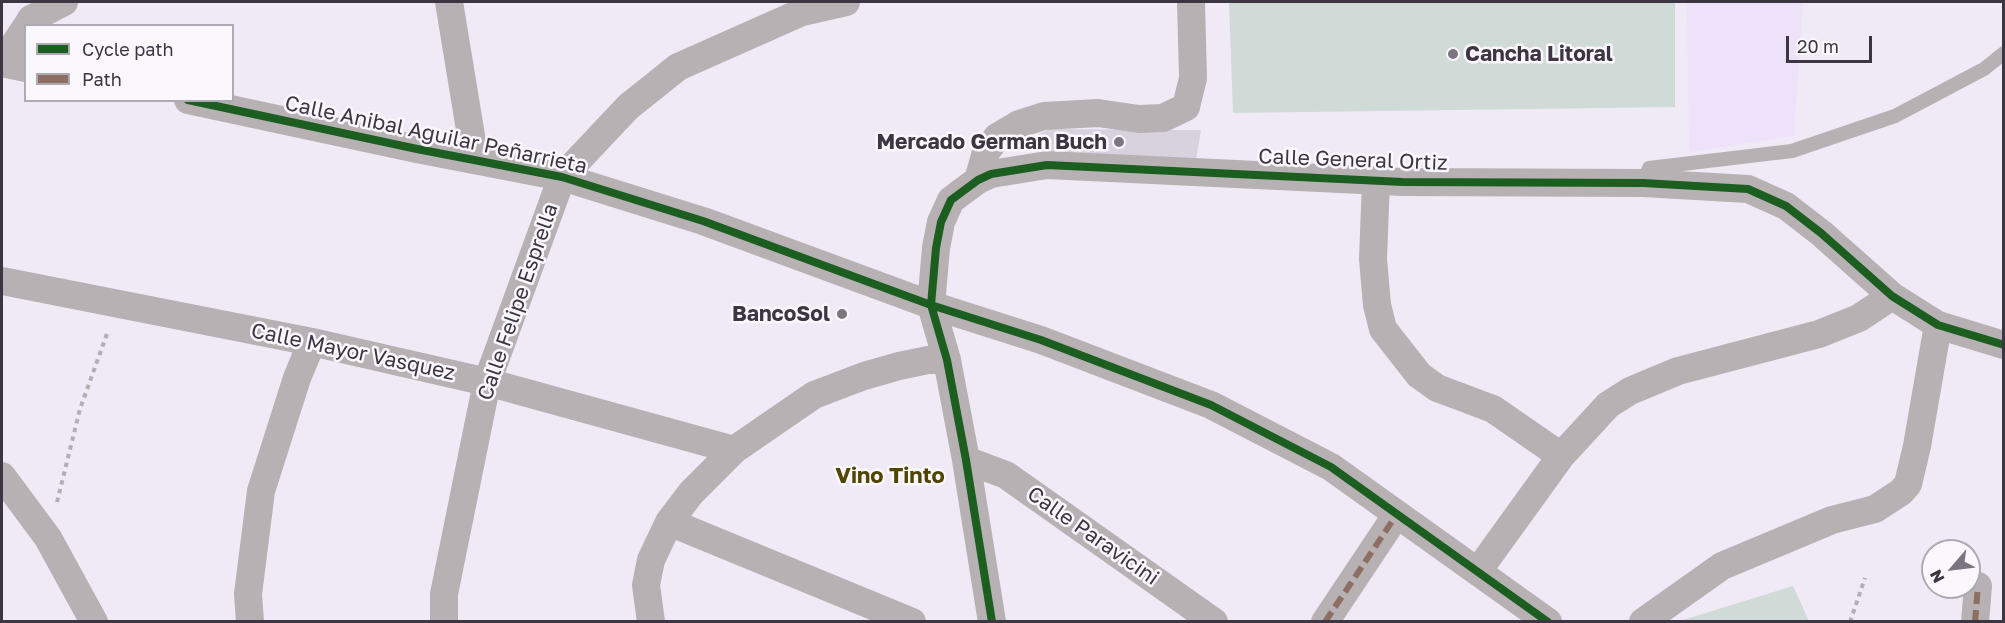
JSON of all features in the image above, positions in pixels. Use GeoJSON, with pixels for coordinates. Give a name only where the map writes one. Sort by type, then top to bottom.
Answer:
{"type":"FeatureCollection","features":[{"type":"Feature","properties":{"kind":"street"},"geometry":{"type":"LineString","coordinates":[[27,24],[31,19],[64,2]]}},
{"type":"Feature","properties":{"kind":"street"},"geometry":{"type":"LineString","coordinates":[[449,2],[475,160]]}},
{"type":"Feature","properties":{"kind":"street","name":"Calle Felipe Esprella"},"geometry":{"type":"LineString","coordinates":[[444,621],[444,594],[487,382],[562,177],[628,107],[678,67],[802,12],[846,2]]}},
{"type":"Feature","properties":{"kind":"street"},"geometry":{"type":"LineString","coordinates":[[978,180],[986,153],[997,137],[1019,124],[1044,116],[1098,113],[1139,119],[1163,118],[1185,106],[1193,78],[1191,2]]}},
{"type":"Feature","properties":{"kind":"street"},"geometry":{"type":"LineString","coordinates":[[24,29],[2,63],[24,68]]}},
{"type":"Feature","properties":{"kind":"street","name":"Calle Anibal Aguilar Peñarrieta"},"geometry":{"type":"LineString","coordinates":[[198,102],[562,177],[703,221],[931,305],[1041,340],[1211,405],[1331,467],[1548,621]]}},
{"type":"Feature","properties":{"kind":"street","name":"Calle General Ortiz"},"geometry":{"type":"LineString","coordinates":[[992,621],[947,360],[931,305],[942,222],[951,200],[978,180],[1021,167],[1047,165],[1376,180],[1643,183],[1748,189],[1786,207],[1821,233],[1892,296],[1938,325],[2004,345]]}},
{"type":"Feature","properties":{"kind":"street"},"geometry":{"type":"LineString","coordinates":[[1376,180],[1373,259],[1377,305],[1383,329],[1419,375],[1437,388],[1493,409],[1561,456]]}},
{"type":"Feature","properties":{"kind":"street","name":"Calle Mayor Vasquez"},"geometry":{"type":"LineString","coordinates":[[2,281],[312,342],[487,382],[734,450]]}},
{"type":"Feature","properties":{"kind":"street"},"geometry":{"type":"LineString","coordinates":[[1478,571],[1561,456],[1608,405],[1640,386],[1678,371],[1819,334],[1859,318],[1892,296]]}},
{"type":"Feature","properties":{"kind":"street"},"geometry":{"type":"LineString","coordinates":[[1643,621],[1722,566],[1832,520],[1875,509],[1901,492],[1908,484],[1917,447],[1938,325]]}},
{"type":"Feature","properties":{"kind":"street"},"geometry":{"type":"LineString","coordinates":[[250,621],[248,594],[261,491],[293,388],[312,342]]}},
{"type":"Feature","properties":{"kind":"street"},"geometry":{"type":"LineString","coordinates":[[651,621],[646,585],[651,560],[669,522],[691,493],[734,450],[814,395],[890,369],[928,360],[947,360]]}},
{"type":"Feature","properties":{"kind":"street","name":"Calle Paravicini"},"geometry":{"type":"LineString","coordinates":[[966,460],[1006,475],[1214,621]]}},
{"type":"Feature","properties":{"kind":"street"},"geometry":{"type":"LineString","coordinates":[[2,476],[48,537],[94,621]]}},
{"type":"Feature","properties":{"kind":"street"},"geometry":{"type":"LineString","coordinates":[[1325,621],[1397,514]]}},
{"type":"Feature","properties":{"kind":"street"},"geometry":{"type":"LineString","coordinates":[[669,522],[912,621]]}},
{"type":"Feature","properties":{"kind":"street"},"geometry":{"type":"LineString","coordinates":[[1975,621],[1977,599]]}},
{"type":"Feature","properties":{"kind":"lane"},"geometry":{"type":"LineString","coordinates":[[1643,183],[1649,168],[1792,151],[1895,116],[1984,69],[2004,53]]}},
{"type":"Feature","properties":{"kind":"path"},"geometry":{"type":"LineString","coordinates":[[48,537],[80,410],[118,302]]}},
{"type":"Feature","properties":{"kind":"path"},"geometry":{"type":"LineString","coordinates":[[1850,621],[1865,578]]}},
{"type":"Feature","properties":{"kind":"shaded area","name":"Cancha Litoral"},"geometry":{"type":"Polygon","coordinates":[[[1229,2],[1675,2],[1675,107],[1233,113],[1229,2]]]}},
{"type":"Feature","properties":{"kind":"shaded area"},"geometry":{"type":"Polygon","coordinates":[[[1687,2],[1803,2],[1794,136],[1689,152],[1687,2]]]}},
{"type":"Feature","properties":{"kind":"shaded area"},"geometry":{"type":"Polygon","coordinates":[[[1793,586],[1809,621],[1683,620],[1793,586]]]}},
{"type":"Feature","properties":{"kind":"building","name":"Mercado German Buch"},"geometry":{"type":"Polygon","coordinates":[[[1049,129],[1201,130],[1196,161],[1040,150],[1037,135],[1049,129]]]}},
{"type":"Feature","properties":{"kind":"marked path"},"geometry":{"type":"LineString","coordinates":[[1325,622],[1397,514]]}},
{"type":"Feature","properties":{"kind":"marked path"},"geometry":{"type":"LineString","coordinates":[[1975,622],[1977,599]]}},
{"type":"Feature","properties":{"kind":"cycle path"},"geometry":{"type":"LineString","coordinates":[[197,102],[562,177],[703,221],[931,305],[1041,340],[1211,405],[1331,467],[1548,622]]}},
{"type":"Feature","properties":{"kind":"cycle path"},"geometry":{"type":"LineString","coordinates":[[992,622],[947,360],[931,305],[936,248],[941,222],[951,200],[978,180],[991,174],[1047,165],[1403,182],[1643,183],[1748,189],[1786,206],[1821,233],[1892,296],[1938,325],[2004,345]]}},
{"type":"Feature","properties":{"kind":"place","name":"Cancha Litoral"},"geometry":{"type":"Point","coordinates":[1453,54]}},
{"type":"Feature","properties":{"kind":"place","name":"Mercado German Buch"},"geometry":{"type":"Point","coordinates":[1119,142]}},
{"type":"Feature","properties":{"kind":"place","name":"BancoSol"},"geometry":{"type":"Point","coordinates":[842,314]}},
{"type":"Feature","properties":{"kind":"district","name":"Vino Tinto"},"geometry":{"type":"Point","coordinates":[890,476]}}]}
